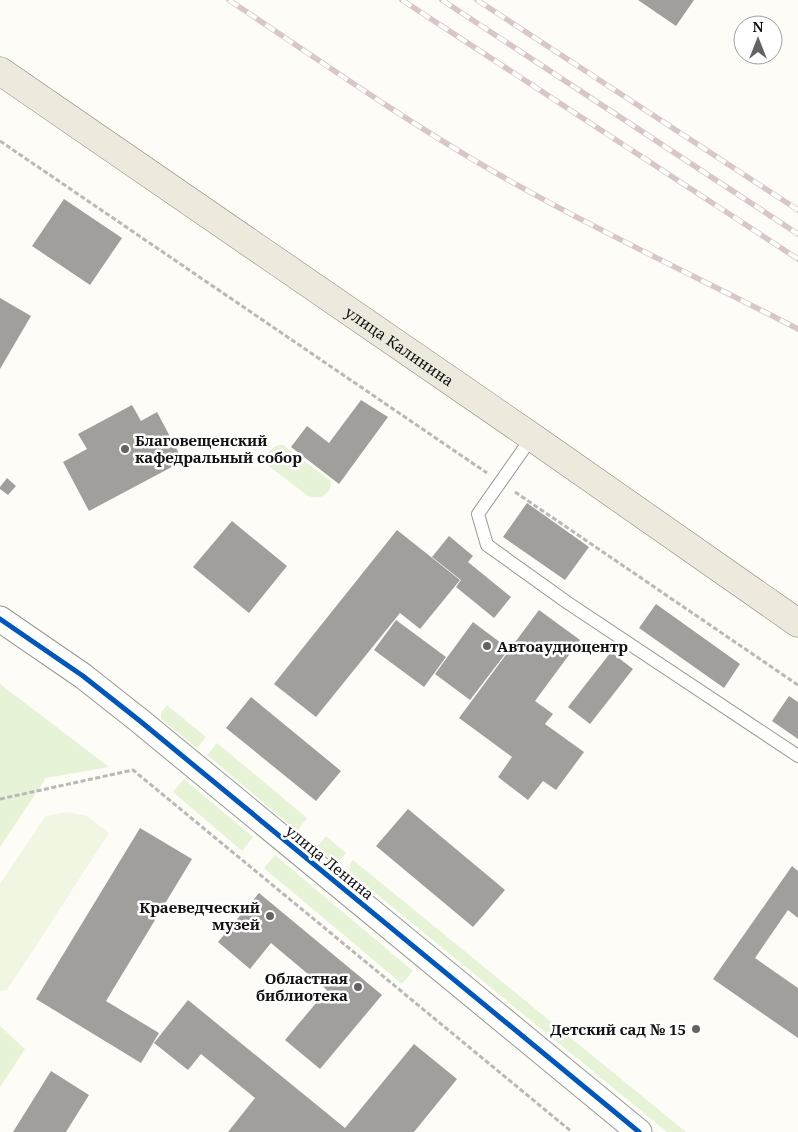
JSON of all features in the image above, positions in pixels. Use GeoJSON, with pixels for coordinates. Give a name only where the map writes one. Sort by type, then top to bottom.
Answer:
{"type":"FeatureCollection","features":[{"type":"Feature","properties":{"kind":"main road","name":"улица Калинина"},"geometry":{"type":"LineString","coordinates":[[0,71],[532,436],[798,624]]}},
{"type":"Feature","properties":{"kind":"street","name":"улица Ленина"},"geometry":{"type":"LineString","coordinates":[[0,619],[83,676],[140,721],[639,1132]]}},
{"type":"Feature","properties":{"kind":"lane"},"geometry":{"type":"LineString","coordinates":[[532,436],[478,514],[487,545],[568,603],[798,756]]}},
{"type":"Feature","properties":{"kind":"path"},"geometry":{"type":"LineString","coordinates":[[0,141],[798,685]]}},
{"type":"Feature","properties":{"kind":"path"},"geometry":{"type":"LineString","coordinates":[[0,799],[133,770],[572,1132]]}},
{"type":"Feature","properties":{"kind":"green space"},"geometry":{"type":"Polygon","coordinates":[[[278,445],[283,445],[331,481],[330,490],[320,497],[308,496],[266,464],[269,452],[278,445]]]}},
{"type":"Feature","properties":{"kind":"green space"},"geometry":{"type":"Polygon","coordinates":[[[0,684],[109,767],[46,778],[0,847],[0,684]]]}},
{"type":"Feature","properties":{"kind":"green space"},"geometry":{"type":"Polygon","coordinates":[[[167,705],[206,737],[197,748],[161,719],[161,713],[167,705]]]}},
{"type":"Feature","properties":{"kind":"green space"},"geometry":{"type":"Polygon","coordinates":[[[217,743],[307,818],[297,831],[207,755],[217,743]]]}},
{"type":"Feature","properties":{"kind":"green space"},"geometry":{"type":"Polygon","coordinates":[[[184,779],[253,837],[242,851],[173,792],[184,779]]]}},
{"type":"Feature","properties":{"kind":"green space"},"geometry":{"type":"Polygon","coordinates":[[[67,812],[87,816],[109,833],[7,990],[0,991],[0,884],[46,816],[67,812]]]}},
{"type":"Feature","properties":{"kind":"green space"},"geometry":{"type":"Polygon","coordinates":[[[326,836],[346,853],[341,859],[333,861],[317,847],[326,836]]]}},
{"type":"Feature","properties":{"kind":"green space"},"geometry":{"type":"Polygon","coordinates":[[[275,855],[413,971],[402,984],[264,868],[275,855]]]}},
{"type":"Feature","properties":{"kind":"green space"},"geometry":{"type":"Polygon","coordinates":[[[353,860],[686,1132],[667,1132],[351,873],[350,866],[353,860]]]}},
{"type":"Feature","properties":{"kind":"green space"},"geometry":{"type":"Polygon","coordinates":[[[0,1026],[25,1049],[0,1087],[0,1026]]]}},
{"type":"Feature","properties":{"kind":"building"},"geometry":{"type":"Polygon","coordinates":[[[638,0],[694,0],[676,26],[638,0]]]}},
{"type":"Feature","properties":{"kind":"building"},"geometry":{"type":"Polygon","coordinates":[[[64,199],[122,238],[90,285],[32,246],[64,199]]]}},
{"type":"Feature","properties":{"kind":"building"},"geometry":{"type":"Polygon","coordinates":[[[0,298],[31,316],[0,369],[0,298]]]}},
{"type":"Feature","properties":{"kind":"building"},"geometry":{"type":"Polygon","coordinates":[[[361,400],[388,417],[339,484],[291,447],[307,426],[329,443],[361,400]]]}},
{"type":"Feature","properties":{"kind":"building"},"geometry":{"type":"Polygon","coordinates":[[[132,405],[141,421],[157,412],[183,461],[89,511],[63,462],[87,449],[78,434],[132,405]]]}},
{"type":"Feature","properties":{"kind":"building"},"geometry":{"type":"Polygon","coordinates":[[[7,478],[16,486],[8,495],[0,489],[7,478]]]}},
{"type":"Feature","properties":{"kind":"building"},"geometry":{"type":"Polygon","coordinates":[[[527,503],[589,547],[565,580],[503,537],[527,503]]]}},
{"type":"Feature","properties":{"kind":"building"},"geometry":{"type":"Polygon","coordinates":[[[232,521],[287,566],[249,613],[193,567],[232,521]]]}},
{"type":"Feature","properties":{"kind":"building"},"geometry":{"type":"Polygon","coordinates":[[[397,530],[460,580],[420,629],[400,613],[316,717],[274,684],[397,530]]]}},
{"type":"Feature","properties":{"kind":"building"},"geometry":{"type":"Polygon","coordinates":[[[449,536],[473,556],[468,562],[511,597],[494,618],[456,587],[461,580],[432,557],[449,536]]]}},
{"type":"Feature","properties":{"kind":"building"},"geometry":{"type":"Polygon","coordinates":[[[656,604],[740,664],[724,688],[639,628],[656,604]]]}},
{"type":"Feature","properties":{"kind":"building"},"geometry":{"type":"Polygon","coordinates":[[[539,610],[580,640],[535,701],[553,714],[545,724],[584,752],[556,790],[543,781],[528,800],[498,777],[512,757],[459,718],[539,610]]]}},
{"type":"Feature","properties":{"kind":"building"},"geometry":{"type":"Polygon","coordinates":[[[396,620],[446,657],[424,687],[374,650],[396,620]]]}},
{"type":"Feature","properties":{"kind":"building"},"geometry":{"type":"Polygon","coordinates":[[[473,622],[509,649],[470,700],[435,674],[473,622]]]}},
{"type":"Feature","properties":{"kind":"building"},"geometry":{"type":"Polygon","coordinates":[[[611,652],[633,669],[590,724],[568,707],[611,652]]]}},
{"type":"Feature","properties":{"kind":"building"},"geometry":{"type":"Polygon","coordinates":[[[789,696],[798,702],[798,739],[772,721],[789,696]]]}},
{"type":"Feature","properties":{"kind":"building"},"geometry":{"type":"Polygon","coordinates":[[[251,697],[341,771],[316,801],[226,728],[251,697]]]}},
{"type":"Feature","properties":{"kind":"building"},"geometry":{"type":"Polygon","coordinates":[[[408,809],[505,890],[473,927],[376,846],[408,809]]]}},
{"type":"Feature","properties":{"kind":"building"},"geometry":{"type":"Polygon","coordinates":[[[140,828],[192,859],[106,1001],[159,1033],[141,1063],[36,999],[140,828]]]}},
{"type":"Feature","properties":{"kind":"building"},"geometry":{"type":"Polygon","coordinates":[[[792,866],[798,871],[798,918],[788,910],[755,958],[798,988],[798,1038],[713,979],[792,866]]]}},
{"type":"Feature","properties":{"kind":"building"},"geometry":{"type":"Polygon","coordinates":[[[259,893],[382,995],[320,1069],[285,1040],[327,990],[271,943],[250,969],[218,942],[259,893]]]}},
{"type":"Feature","properties":{"kind":"building"},"geometry":{"type":"Polygon","coordinates":[[[188,1000],[345,1128],[414,1044],[457,1079],[414,1132],[228,1132],[255,1098],[201,1054],[188,1070],[154,1043],[188,1000]]]}},
{"type":"Feature","properties":{"kind":"building"},"geometry":{"type":"Polygon","coordinates":[[[51,1071],[89,1095],[66,1132],[13,1132],[51,1071]]]}},
{"type":"Feature","properties":{"kind":"railway"},"geometry":{"type":"LineString","coordinates":[[229,0],[394,111],[496,173],[608,233],[798,329]]}},
{"type":"Feature","properties":{"kind":"railway"},"geometry":{"type":"LineString","coordinates":[[402,0],[798,259]]}},
{"type":"Feature","properties":{"kind":"railway"},"geometry":{"type":"LineString","coordinates":[[442,0],[798,234]]}},
{"type":"Feature","properties":{"kind":"railway"},"geometry":{"type":"LineString","coordinates":[[477,0],[798,210]]}},
{"type":"Feature","properties":{"kind":"cycle path"},"geometry":{"type":"LineString","coordinates":[[0,619],[83,676],[140,721],[639,1132]]}},
{"type":"Feature","properties":{"kind":"place","name":"Благовещенский кафедральный собор"},"geometry":{"type":"Point","coordinates":[125,449]}},
{"type":"Feature","properties":{"kind":"place","name":"Автоаудиоцентр"},"geometry":{"type":"Point","coordinates":[487,646]}},
{"type":"Feature","properties":{"kind":"place","name":"Краеведческий музей"},"geometry":{"type":"Point","coordinates":[270,916]}},
{"type":"Feature","properties":{"kind":"place","name":"Областная библиотека"},"geometry":{"type":"Point","coordinates":[358,987]}},
{"type":"Feature","properties":{"kind":"place","name":"Детский сад № 15"},"geometry":{"type":"Point","coordinates":[696,1029]}}]}
